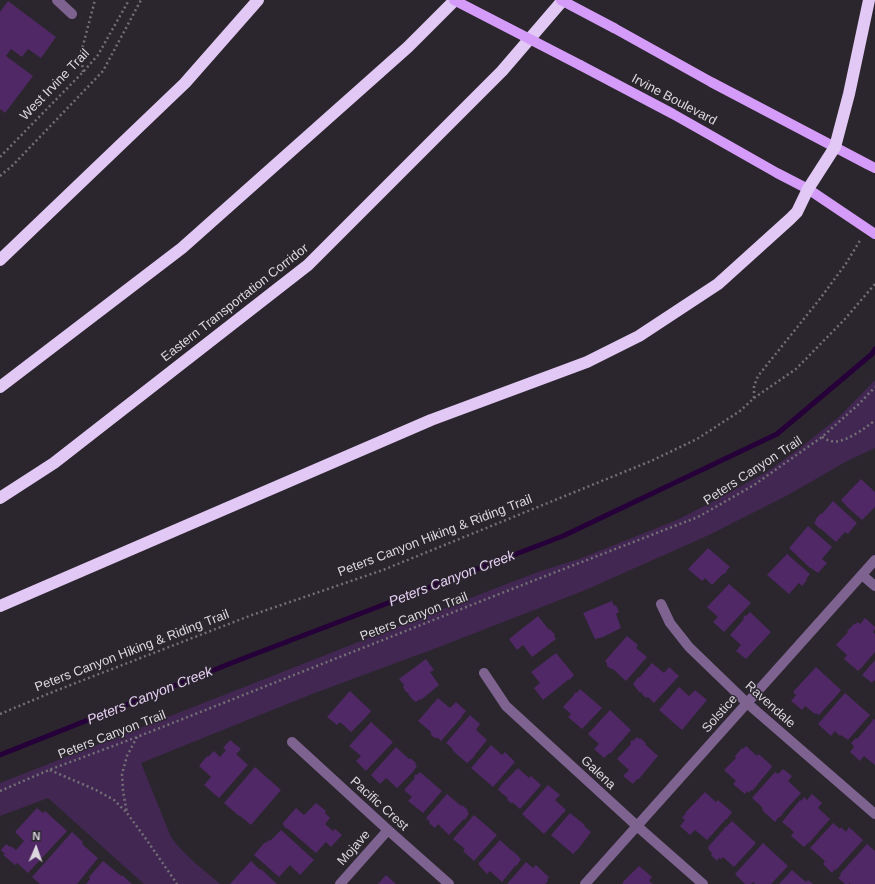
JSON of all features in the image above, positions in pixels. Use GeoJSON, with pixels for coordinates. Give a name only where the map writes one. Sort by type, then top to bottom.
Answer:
{"type":"FeatureCollection","features":[{"type":"Feature","properties":{"kind":"highway"},"geometry":{"type":"LineString","coordinates":[[0,260],[186,83],[258,0]]}},
{"type":"Feature","properties":{"kind":"highway"},"geometry":{"type":"LineString","coordinates":[[0,387],[182,248],[408,47],[455,0]]}},
{"type":"Feature","properties":{"kind":"highway","name":"Eastern Transportation Corridor"},"geometry":{"type":"LineString","coordinates":[[0,498],[54,463],[308,265],[502,71],[562,0]]}},
{"type":"Feature","properties":{"kind":"highway"},"geometry":{"type":"LineString","coordinates":[[0,606],[431,420],[587,362],[638,336],[718,284],[797,212],[808,189],[835,147],[849,94],[869,0]]}},
{"type":"Feature","properties":{"kind":"main road","name":"Irvine Boulevard"},"geometry":{"type":"LineString","coordinates":[[455,0],[673,114],[808,189],[872,231]]}},
{"type":"Feature","properties":{"kind":"main road"},"geometry":{"type":"LineString","coordinates":[[562,0],[711,82],[875,168]]}},
{"type":"Feature","properties":{"kind":"street"},"geometry":{"type":"LineString","coordinates":[[57,0],[72,14]]}},
{"type":"Feature","properties":{"kind":"street","name":"Solstice"},"geometry":{"type":"LineString","coordinates":[[585,884],[875,560]]}},
{"type":"Feature","properties":{"kind":"street"},"geometry":{"type":"LineString","coordinates":[[862,575],[875,586]]}},
{"type":"Feature","properties":{"kind":"street","name":"Ravendale"},"geometry":{"type":"LineString","coordinates":[[661,604],[670,623],[689,647],[747,703],[875,814]]}},
{"type":"Feature","properties":{"kind":"street","name":"Galena"},"geometry":{"type":"LineString","coordinates":[[484,673],[506,706],[637,826],[703,884]]}},
{"type":"Feature","properties":{"kind":"street","name":"Pacific Crest"},"geometry":{"type":"LineString","coordinates":[[292,742],[449,884]]}},
{"type":"Feature","properties":{"kind":"street","name":"Mojave"},"geometry":{"type":"LineString","coordinates":[[340,884],[388,830]]}},
{"type":"Feature","properties":{"kind":"path"},"geometry":{"type":"LineString","coordinates":[[83,72],[81,53],[95,0]]}},
{"type":"Feature","properties":{"kind":"path","name":"West Irvine Trail"},"geometry":{"type":"LineString","coordinates":[[0,157],[98,55],[129,0]]}},
{"type":"Feature","properties":{"kind":"path"},"geometry":{"type":"LineString","coordinates":[[0,176],[13,165],[104,71],[141,0]]}},
{"type":"Feature","properties":{"kind":"path"},"geometry":{"type":"LineString","coordinates":[[754,398],[754,386],[758,376],[872,231]]}},
{"type":"Feature","properties":{"kind":"path","name":"Peters Canyon Hiking & Riding Trail"},"geometry":{"type":"LineString","coordinates":[[0,714],[55,691],[252,615],[383,570],[651,461],[697,439],[740,411],[754,398],[796,369],[844,320],[875,284]]}},
{"type":"Feature","properties":{"kind":"path","name":"Peters Canyon Trail"},"geometry":{"type":"LineString","coordinates":[[0,791],[49,770],[137,737],[698,517],[754,485],[822,437],[875,387]]}},
{"type":"Feature","properties":{"kind":"path"},"geometry":{"type":"LineString","coordinates":[[822,437],[831,442],[845,439],[867,427],[875,420]]}},
{"type":"Feature","properties":{"kind":"path"},"geometry":{"type":"LineString","coordinates":[[128,813],[123,791],[122,774],[127,756],[137,737]]}},
{"type":"Feature","properties":{"kind":"path"},"geometry":{"type":"LineString","coordinates":[[49,770],[96,790],[114,800],[128,813],[172,878],[178,884]]}},
{"type":"Feature","properties":{"kind":"shaded area"},"geometry":{"type":"Polygon","coordinates":[[[875,380],[875,448],[847,461],[788,495],[709,535],[583,591],[312,694],[141,763],[171,837],[188,856],[220,884],[144,884],[48,798],[0,816],[0,783],[496,588],[541,571],[579,559],[677,520],[768,471],[839,417],[875,380]]]}},
{"type":"Feature","properties":{"kind":"building"},"geometry":{"type":"Polygon","coordinates":[[[8,1],[56,37],[41,58],[28,49],[22,57],[11,49],[6,56],[33,76],[5,113],[0,109],[0,12],[8,1]]]}},
{"type":"Feature","properties":{"kind":"building"},"geometry":{"type":"Polygon","coordinates":[[[861,479],[875,492],[875,507],[862,520],[841,500],[861,479]]]}},
{"type":"Feature","properties":{"kind":"building"},"geometry":{"type":"Polygon","coordinates":[[[833,501],[857,523],[848,534],[845,532],[836,542],[814,523],[821,513],[822,514],[833,501]]]}},
{"type":"Feature","properties":{"kind":"building"},"geometry":{"type":"Polygon","coordinates":[[[808,526],[832,547],[822,559],[827,563],[818,573],[810,568],[789,548],[808,526]]]}},
{"type":"Feature","properties":{"kind":"building"},"geometry":{"type":"Polygon","coordinates":[[[708,548],[730,567],[726,571],[727,572],[724,573],[712,585],[705,578],[702,581],[688,569],[708,548]]]}},
{"type":"Feature","properties":{"kind":"building"},"geometry":{"type":"Polygon","coordinates":[[[787,554],[810,574],[802,586],[799,583],[789,594],[767,575],[787,554]]]}},
{"type":"Feature","properties":{"kind":"building"},"geometry":{"type":"Polygon","coordinates":[[[729,584],[751,603],[724,632],[713,622],[718,617],[707,607],[729,584]]]}},
{"type":"Feature","properties":{"kind":"building"},"geometry":{"type":"Polygon","coordinates":[[[612,601],[614,606],[616,605],[619,612],[616,614],[621,628],[603,637],[595,639],[583,613],[612,601]]]}},
{"type":"Feature","properties":{"kind":"building"},"geometry":{"type":"Polygon","coordinates":[[[750,612],[771,632],[746,659],[736,651],[741,645],[730,635],[744,619],[743,618],[745,615],[746,616],[750,612]]]}},
{"type":"Feature","properties":{"kind":"building"},"geometry":{"type":"Polygon","coordinates":[[[538,616],[555,635],[554,636],[556,639],[532,657],[523,645],[517,650],[509,639],[538,616]]]}},
{"type":"Feature","properties":{"kind":"building"},"geometry":{"type":"Polygon","coordinates":[[[865,618],[875,627],[873,632],[875,634],[875,652],[858,671],[844,659],[847,655],[836,645],[854,624],[858,622],[860,624],[865,618]]]}},
{"type":"Feature","properties":{"kind":"building"},"geometry":{"type":"Polygon","coordinates":[[[627,636],[638,645],[636,648],[647,657],[626,681],[613,669],[607,666],[605,661],[627,636]]]}},
{"type":"Feature","properties":{"kind":"building"},"geometry":{"type":"Polygon","coordinates":[[[556,653],[574,675],[571,679],[543,700],[534,688],[540,683],[531,672],[556,653]]]}},
{"type":"Feature","properties":{"kind":"building"},"geometry":{"type":"Polygon","coordinates":[[[426,659],[434,670],[430,672],[439,685],[421,700],[420,699],[416,702],[408,694],[409,693],[406,692],[403,687],[404,685],[399,679],[426,659]]]}},
{"type":"Feature","properties":{"kind":"building"},"geometry":{"type":"Polygon","coordinates":[[[875,660],[875,681],[874,680],[872,683],[862,675],[875,660]]]}},
{"type":"Feature","properties":{"kind":"building"},"geometry":{"type":"Polygon","coordinates":[[[652,663],[664,673],[669,667],[679,676],[654,703],[648,697],[646,698],[642,692],[640,693],[633,684],[652,663]]]}},
{"type":"Feature","properties":{"kind":"building"},"geometry":{"type":"Polygon","coordinates":[[[816,667],[841,690],[819,715],[816,713],[815,714],[805,706],[802,710],[791,701],[796,695],[793,692],[816,667]]]}},
{"type":"Feature","properties":{"kind":"building"},"geometry":{"type":"Polygon","coordinates":[[[679,687],[689,696],[695,690],[707,700],[682,730],[659,710],[679,687]]]}},
{"type":"Feature","properties":{"kind":"building"},"geometry":{"type":"Polygon","coordinates":[[[580,689],[602,708],[582,729],[568,717],[571,714],[563,707],[580,689]]]}},
{"type":"Feature","properties":{"kind":"building"},"geometry":{"type":"Polygon","coordinates":[[[350,691],[371,711],[351,732],[340,722],[337,725],[327,717],[350,691]]]}},
{"type":"Feature","properties":{"kind":"building"},"geometry":{"type":"Polygon","coordinates":[[[845,693],[870,715],[848,740],[841,735],[840,736],[835,731],[831,736],[818,724],[845,693]]]}},
{"type":"Feature","properties":{"kind":"building"},"geometry":{"type":"Polygon","coordinates":[[[438,698],[450,708],[456,702],[466,711],[441,741],[431,735],[431,732],[418,721],[438,698]]]}},
{"type":"Feature","properties":{"kind":"building"},"geometry":{"type":"Polygon","coordinates":[[[610,710],[631,730],[610,754],[609,753],[604,758],[594,749],[599,744],[588,734],[610,710]]]}},
{"type":"Feature","properties":{"kind":"building"},"geometry":{"type":"Polygon","coordinates":[[[470,715],[480,724],[476,730],[487,740],[474,757],[467,763],[446,743],[470,715]]]}},
{"type":"Feature","properties":{"kind":"building"},"geometry":{"type":"Polygon","coordinates":[[[874,719],[875,765],[864,756],[860,761],[850,752],[854,747],[851,743],[856,738],[857,739],[874,719]]]}},
{"type":"Feature","properties":{"kind":"building"},"geometry":{"type":"Polygon","coordinates":[[[371,722],[393,742],[366,771],[356,761],[361,756],[349,746],[371,722]]]}},
{"type":"Feature","properties":{"kind":"building"},"geometry":{"type":"Polygon","coordinates":[[[637,737],[646,743],[645,744],[658,756],[633,784],[623,776],[629,770],[617,759],[631,744],[630,743],[632,740],[633,741],[637,737]]]}},
{"type":"Feature","properties":{"kind":"building"},"geometry":{"type":"Polygon","coordinates":[[[230,740],[241,749],[236,754],[248,765],[219,798],[204,785],[211,777],[199,766],[207,756],[208,757],[214,751],[220,757],[226,750],[223,748],[230,740]]]}},
{"type":"Feature","properties":{"kind":"building"},"geometry":{"type":"Polygon","coordinates":[[[491,745],[502,755],[505,752],[515,762],[493,787],[471,768],[491,745]]]}},
{"type":"Feature","properties":{"kind":"building"},"geometry":{"type":"Polygon","coordinates":[[[746,746],[757,756],[758,754],[762,757],[772,767],[752,791],[751,790],[749,793],[747,791],[745,794],[733,784],[736,781],[724,770],[736,758],[735,756],[742,748],[743,749],[746,746]]]}},
{"type":"Feature","properties":{"kind":"building"},"geometry":{"type":"Polygon","coordinates":[[[396,747],[409,759],[410,758],[416,763],[415,764],[417,766],[397,788],[386,778],[380,784],[371,775],[396,747]]]}},
{"type":"Feature","properties":{"kind":"building"},"geometry":{"type":"Polygon","coordinates":[[[255,767],[281,790],[251,825],[224,803],[255,767]]]}},
{"type":"Feature","properties":{"kind":"building"},"geometry":{"type":"Polygon","coordinates":[[[518,768],[529,778],[531,776],[541,785],[520,809],[507,800],[508,798],[498,790],[518,768]]]}},
{"type":"Feature","properties":{"kind":"building"},"geometry":{"type":"Polygon","coordinates":[[[783,769],[792,776],[788,781],[801,793],[775,822],[752,798],[775,772],[778,774],[783,769]]]}},
{"type":"Feature","properties":{"kind":"building"},"geometry":{"type":"Polygon","coordinates":[[[420,772],[442,791],[423,813],[408,801],[412,797],[404,790],[415,778],[414,777],[416,774],[417,775],[420,772]]]}},
{"type":"Feature","properties":{"kind":"building"},"geometry":{"type":"Polygon","coordinates":[[[548,785],[560,795],[555,800],[566,810],[544,834],[522,814],[548,785]]]}},
{"type":"Feature","properties":{"kind":"building"},"geometry":{"type":"Polygon","coordinates":[[[705,792],[716,802],[718,800],[732,812],[707,840],[695,830],[690,835],[680,826],[685,820],[682,818],[685,813],[705,792]]]}},
{"type":"Feature","properties":{"kind":"building"},"geometry":{"type":"Polygon","coordinates":[[[447,794],[468,810],[467,811],[469,813],[465,820],[464,819],[449,835],[438,824],[435,828],[426,818],[447,794]]]}},
{"type":"Feature","properties":{"kind":"building"},"geometry":{"type":"Polygon","coordinates":[[[812,794],[822,803],[818,808],[830,819],[804,847],[791,836],[794,832],[782,822],[800,800],[801,801],[804,797],[807,800],[812,794]]]}},
{"type":"Feature","properties":{"kind":"building"},"geometry":{"type":"Polygon","coordinates":[[[316,803],[326,811],[325,813],[330,818],[325,824],[333,831],[335,829],[342,835],[331,847],[326,842],[316,853],[282,824],[296,808],[304,815],[316,803]]]}},
{"type":"Feature","properties":{"kind":"building"},"geometry":{"type":"Polygon","coordinates":[[[37,808],[43,813],[45,811],[67,831],[28,873],[17,863],[15,865],[3,855],[5,854],[1,850],[6,844],[16,850],[24,841],[15,832],[37,808]]]}},
{"type":"Feature","properties":{"kind":"building"},"geometry":{"type":"Polygon","coordinates":[[[570,813],[591,832],[573,854],[551,835],[570,813]]]}},
{"type":"Feature","properties":{"kind":"building"},"geometry":{"type":"Polygon","coordinates":[[[474,815],[497,835],[474,861],[463,851],[465,849],[453,839],[474,815]]]}},
{"type":"Feature","properties":{"kind":"building"},"geometry":{"type":"Polygon","coordinates":[[[732,821],[756,843],[734,867],[723,857],[721,859],[719,858],[717,861],[708,849],[708,847],[726,826],[732,821]]]}},
{"type":"Feature","properties":{"kind":"building"},"geometry":{"type":"Polygon","coordinates":[[[833,823],[840,829],[841,827],[846,832],[849,827],[863,840],[832,873],[823,864],[825,861],[810,848],[833,823]]]}},
{"type":"Feature","properties":{"kind":"building"},"geometry":{"type":"Polygon","coordinates":[[[281,830],[314,860],[300,875],[290,865],[279,877],[254,855],[265,842],[270,841],[281,830]]]}},
{"type":"Feature","properties":{"kind":"building"},"geometry":{"type":"Polygon","coordinates":[[[72,832],[83,842],[82,844],[98,858],[77,884],[40,884],[32,877],[72,832]]]}},
{"type":"Feature","properties":{"kind":"building"},"geometry":{"type":"Polygon","coordinates":[[[500,840],[521,859],[502,882],[490,871],[487,874],[478,864],[500,840]]]}},
{"type":"Feature","properties":{"kind":"building"},"geometry":{"type":"Polygon","coordinates":[[[763,843],[788,866],[771,884],[755,884],[753,882],[751,884],[745,884],[735,874],[763,843]]]}},
{"type":"Feature","properties":{"kind":"building"},"geometry":{"type":"Polygon","coordinates":[[[867,844],[875,851],[875,884],[845,884],[838,878],[841,875],[840,874],[867,844]]]}},
{"type":"Feature","properties":{"kind":"building"},"geometry":{"type":"Polygon","coordinates":[[[103,861],[132,884],[86,884],[90,879],[89,877],[103,861]]]}},
{"type":"Feature","properties":{"kind":"building"},"geometry":{"type":"Polygon","coordinates":[[[251,861],[260,870],[261,869],[277,884],[230,884],[251,861]]]}},
{"type":"Feature","properties":{"kind":"building"},"geometry":{"type":"Polygon","coordinates":[[[526,862],[533,868],[536,865],[549,877],[547,880],[548,881],[545,884],[507,884],[526,862]]]}},
{"type":"Feature","properties":{"kind":"building"},"geometry":{"type":"Polygon","coordinates":[[[639,866],[652,877],[649,881],[653,884],[623,884],[622,883],[639,866]]]}},
{"type":"Feature","properties":{"kind":"building"},"geometry":{"type":"Polygon","coordinates":[[[792,870],[806,882],[808,880],[813,884],[779,884],[792,870]]]}},
{"type":"Feature","properties":{"kind":"building"},"geometry":{"type":"Polygon","coordinates":[[[386,875],[396,884],[378,884],[386,875]]]}},
{"type":"Feature","properties":{"kind":"waterway","name":"Peters Canyon Creek"},"geometry":{"type":"LineString","coordinates":[[0,755],[234,662],[563,536],[777,434],[872,354],[875,349]]}}]}
